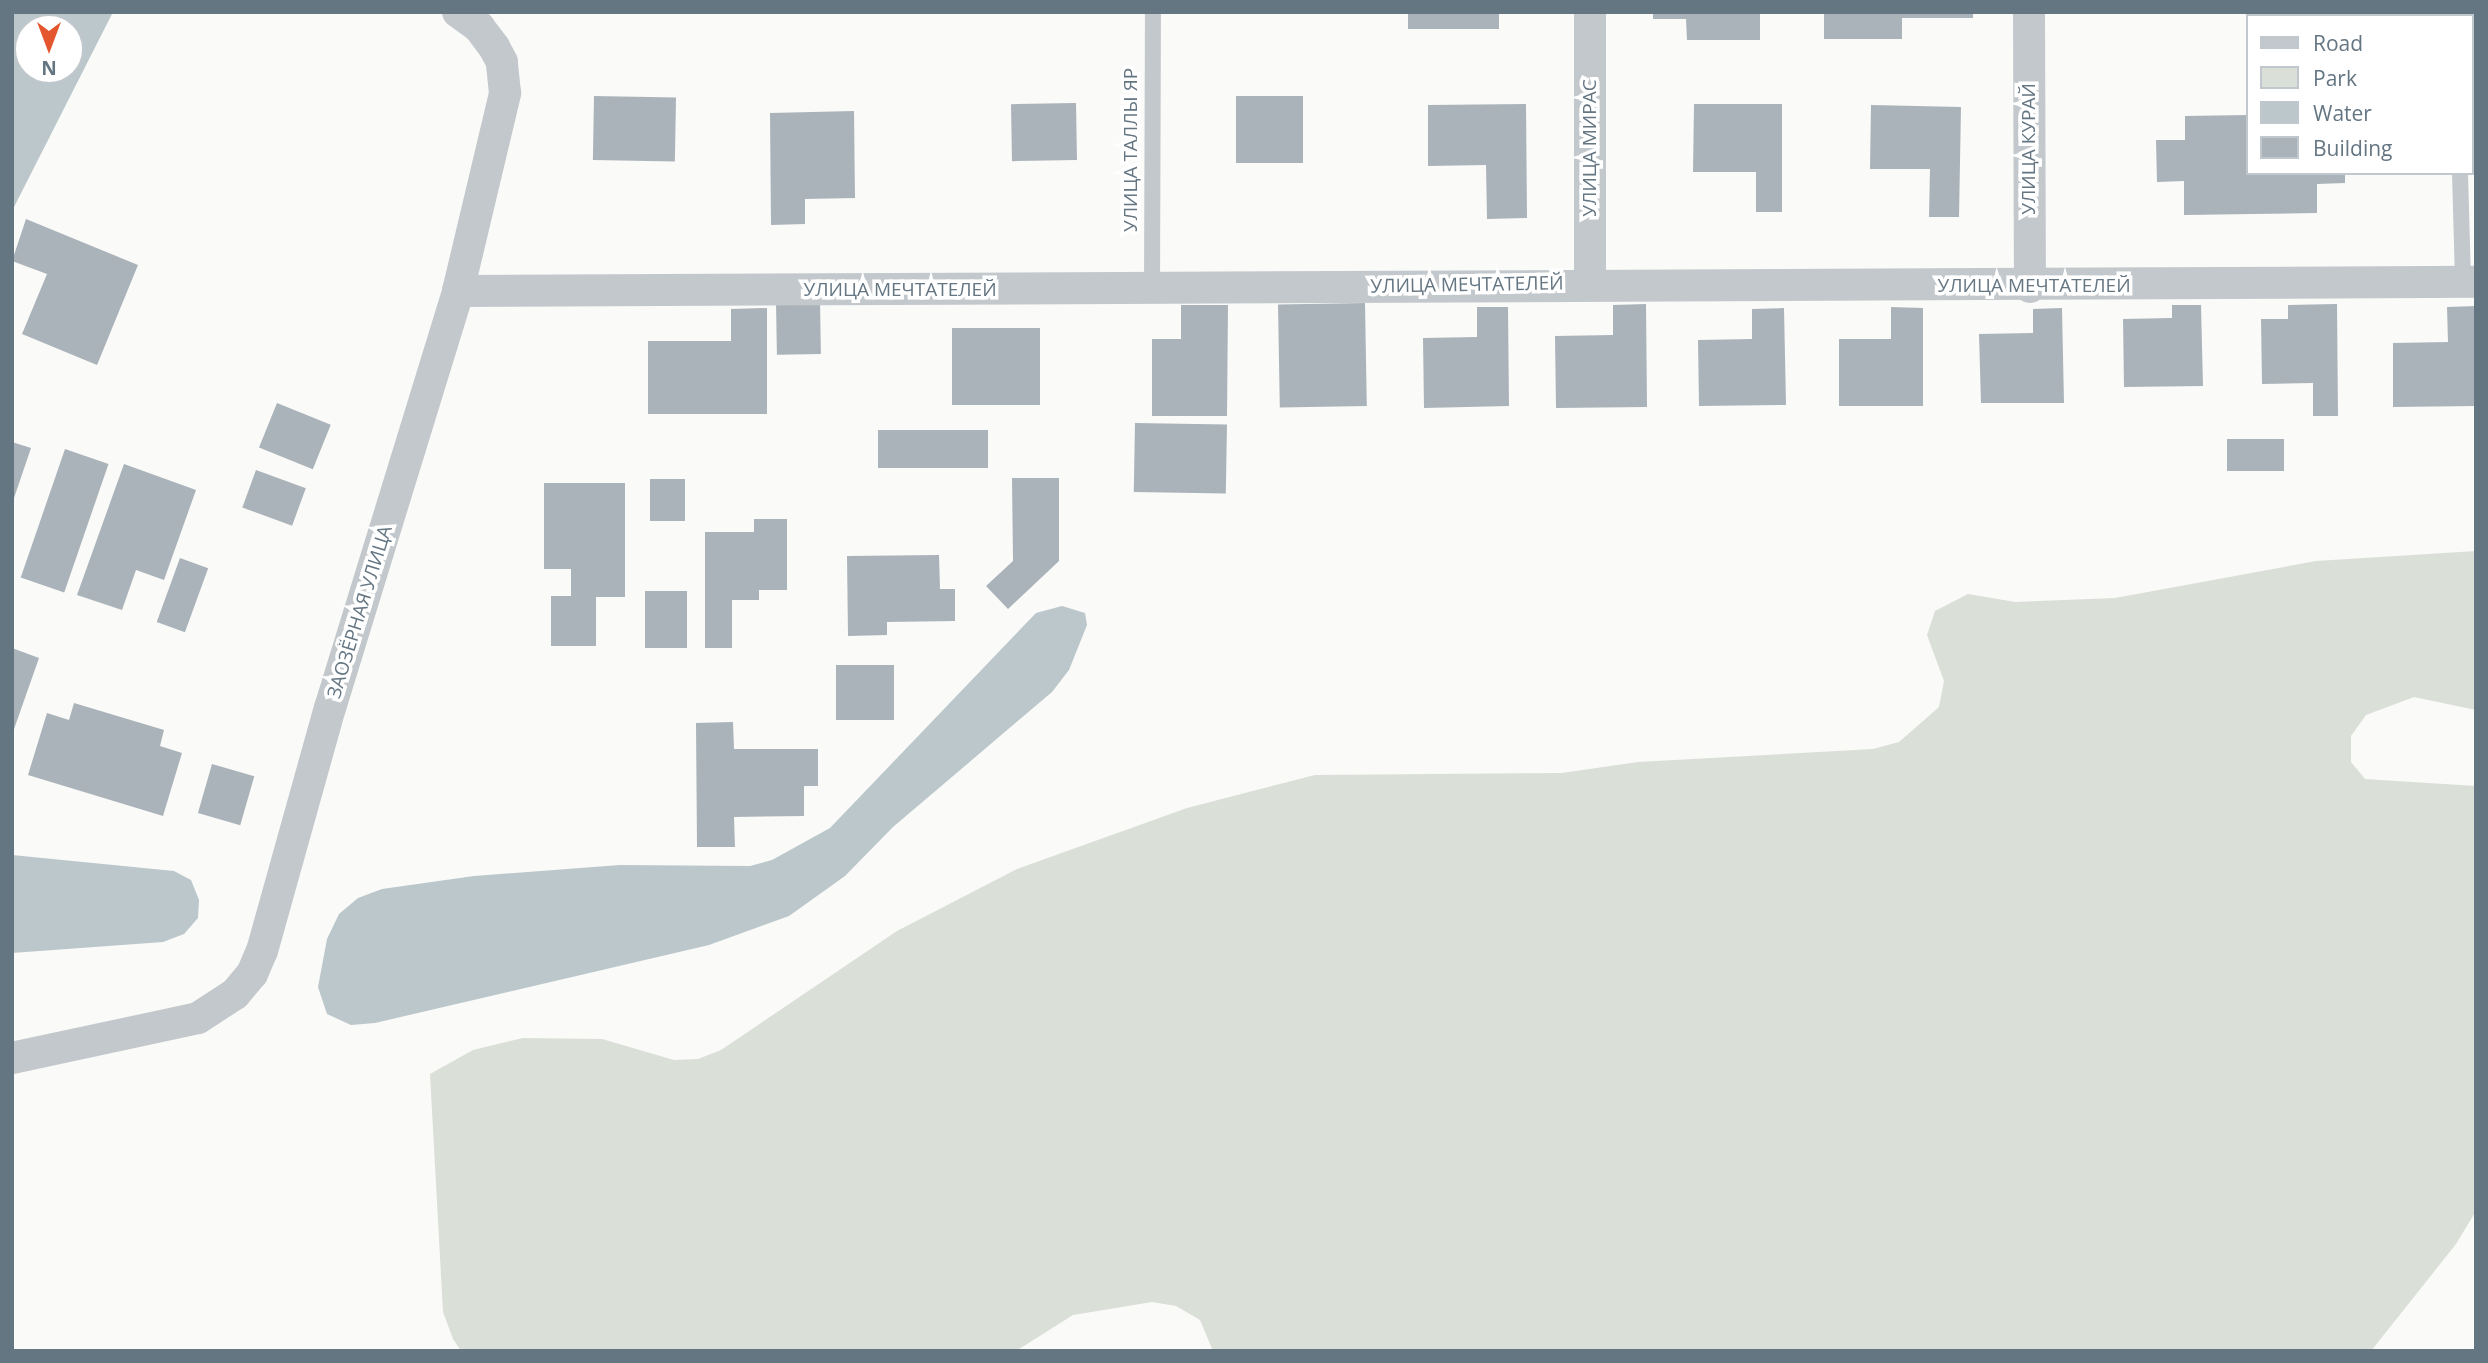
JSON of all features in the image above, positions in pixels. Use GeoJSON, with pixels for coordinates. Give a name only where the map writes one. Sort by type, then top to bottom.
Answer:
{"type":"FeatureCollection","features":[{"type":"Feature","properties":{"kind":"street","name":"ЗАОЗЁРНАЯ УЛИЦА"},"geometry":{"type":"LineString","coordinates":[[12,1058],[198,1018],[235,994],[252,974],[458,291],[505,93],[502,62],[494,47],[479,27],[458,12]]}},
{"type":"Feature","properties":{"kind":"street","name":"УЛИЦА МИРАС"},"geometry":{"type":"LineString","coordinates":[[1590,12],[1590,284]]}},
{"type":"Feature","properties":{"kind":"street","name":"УЛИЦА КУРАЙ"},"geometry":{"type":"LineString","coordinates":[[2029,12],[2030,287]]}},
{"type":"Feature","properties":{"kind":"street","name":"УЛИЦА МЕЧТАТЕЛЕЙ"},"geometry":{"type":"LineString","coordinates":[[458,291],[1152,289],[1590,284],[2030,287],[2469,282]]}},
{"type":"Feature","properties":{"kind":"lane","name":"УЛИЦА ТАЛЛЫ ЯР"},"geometry":{"type":"LineString","coordinates":[[1152,289],[1153,12]]}},
{"type":"Feature","properties":{"kind":"lane"},"geometry":{"type":"LineString","coordinates":[[2460,175],[2469,282]]}},
{"type":"Feature","properties":{"kind":"green space"},"geometry":{"type":"Polygon","coordinates":[[[2476,551],[2476,710],[2414,697],[2366,715],[2351,736],[2351,762],[2365,779],[2476,786],[2476,1211],[2456,1244],[2371,1351],[1213,1351],[1200,1320],[1176,1306],[1152,1302],[1073,1315],[1016,1351],[461,1351],[453,1339],[443,1312],[430,1074],[473,1050],[523,1038],[602,1039],[674,1060],[698,1059],[721,1050],[897,931],[1017,869],[1187,808],[1315,775],[1562,773],[1638,762],[1873,749],[1899,742],[1939,707],[1944,681],[1927,635],[1935,611],[1968,594],[2015,602],[2115,598],[2316,561],[2476,551]]]}},
{"type":"Feature","properties":{"kind":"water"},"geometry":{"type":"Polygon","coordinates":[[[12,12],[113,12],[84,69],[84,14],[14,14],[14,84],[76,84],[12,211],[12,12]]]}},
{"type":"Feature","properties":{"kind":"water"},"geometry":{"type":"Polygon","coordinates":[[[1062,606],[1085,613],[1087,625],[1069,670],[1052,692],[893,827],[845,876],[789,916],[709,945],[375,1023],[351,1025],[327,1014],[318,987],[327,939],[339,914],[358,898],[382,889],[474,876],[620,865],[750,866],[772,860],[830,828],[1036,613],[1062,606]]]}},
{"type":"Feature","properties":{"kind":"water"},"geometry":{"type":"Polygon","coordinates":[[[12,855],[174,871],[191,880],[199,900],[198,918],[184,934],[163,942],[12,953],[12,855]]]}},
{"type":"Feature","properties":{"kind":"building"},"geometry":{"type":"Polygon","coordinates":[[[1408,12],[1499,12],[1499,29],[1408,29],[1408,12]]]}},
{"type":"Feature","properties":{"kind":"building"},"geometry":{"type":"Polygon","coordinates":[[[1653,12],[1760,12],[1760,40],[1687,40],[1686,19],[1653,19],[1653,12]]]}},
{"type":"Feature","properties":{"kind":"building"},"geometry":{"type":"Polygon","coordinates":[[[1824,12],[1973,12],[1973,18],[1902,18],[1902,39],[1824,39],[1824,12]]]}},
{"type":"Feature","properties":{"kind":"building"},"geometry":{"type":"Polygon","coordinates":[[[594,96],[676,97],[675,161],[593,160],[594,96]]]}},
{"type":"Feature","properties":{"kind":"building"},"geometry":{"type":"Polygon","coordinates":[[[1236,96],[1303,96],[1303,163],[1236,163],[1236,96]]]}},
{"type":"Feature","properties":{"kind":"building"},"geometry":{"type":"Polygon","coordinates":[[[1076,103],[1077,160],[1012,161],[1011,104],[1076,103]]]}},
{"type":"Feature","properties":{"kind":"building"},"geometry":{"type":"Polygon","coordinates":[[[1526,104],[1527,218],[1487,219],[1486,165],[1428,166],[1428,105],[1526,104]]]}},
{"type":"Feature","properties":{"kind":"building"},"geometry":{"type":"Polygon","coordinates":[[[1694,104],[1782,104],[1782,212],[1756,212],[1756,172],[1693,172],[1694,104]]]}},
{"type":"Feature","properties":{"kind":"building"},"geometry":{"type":"Polygon","coordinates":[[[1871,105],[1961,107],[1959,217],[1929,217],[1930,169],[1870,169],[1871,105]]]}},
{"type":"Feature","properties":{"kind":"building"},"geometry":{"type":"Polygon","coordinates":[[[854,111],[855,198],[805,199],[805,224],[771,225],[770,113],[854,111]]]}},
{"type":"Feature","properties":{"kind":"building"},"geometry":{"type":"Polygon","coordinates":[[[2246,115],[2246,175],[2345,175],[2345,183],[2317,184],[2317,213],[2184,215],[2184,181],[2157,182],[2156,140],[2185,140],[2185,116],[2246,115]]]}},
{"type":"Feature","properties":{"kind":"building"},"geometry":{"type":"Polygon","coordinates":[[[26,219],[138,265],[97,365],[22,334],[47,274],[12,261],[26,219]]]}},
{"type":"Feature","properties":{"kind":"building"},"geometry":{"type":"Polygon","coordinates":[[[820,302],[821,354],[777,355],[776,303],[820,302]]]}},
{"type":"Feature","properties":{"kind":"building"},"geometry":{"type":"Polygon","coordinates":[[[1365,303],[1367,406],[1280,408],[1278,305],[1365,303]]]}},
{"type":"Feature","properties":{"kind":"building"},"geometry":{"type":"Polygon","coordinates":[[[1646,304],[1647,407],[1556,408],[1555,336],[1613,335],[1613,305],[1646,304]]]}},
{"type":"Feature","properties":{"kind":"building"},"geometry":{"type":"Polygon","coordinates":[[[2337,304],[2338,416],[2313,416],[2313,383],[2262,384],[2261,319],[2288,319],[2288,305],[2337,304]]]}},
{"type":"Feature","properties":{"kind":"building"},"geometry":{"type":"Polygon","coordinates":[[[1181,305],[1228,305],[1227,416],[1152,416],[1152,339],[1181,339],[1181,305]]]}},
{"type":"Feature","properties":{"kind":"building"},"geometry":{"type":"Polygon","coordinates":[[[2172,305],[2201,305],[2203,386],[2124,387],[2123,319],[2172,318],[2172,305]]]}},
{"type":"Feature","properties":{"kind":"building"},"geometry":{"type":"Polygon","coordinates":[[[2476,306],[2476,406],[2393,407],[2393,343],[2448,342],[2447,307],[2476,306]]]}},
{"type":"Feature","properties":{"kind":"building"},"geometry":{"type":"Polygon","coordinates":[[[1477,307],[1508,307],[1509,406],[1424,408],[1423,338],[1477,337],[1477,307]]]}},
{"type":"Feature","properties":{"kind":"building"},"geometry":{"type":"Polygon","coordinates":[[[1891,307],[1923,308],[1923,406],[1839,406],[1839,339],[1891,339],[1891,307]]]}},
{"type":"Feature","properties":{"kind":"building"},"geometry":{"type":"Polygon","coordinates":[[[767,308],[767,414],[648,414],[648,341],[731,341],[731,309],[767,308]]]}},
{"type":"Feature","properties":{"kind":"building"},"geometry":{"type":"Polygon","coordinates":[[[1784,308],[1786,405],[1699,406],[1698,340],[1752,339],[1752,309],[1784,308]]]}},
{"type":"Feature","properties":{"kind":"building"},"geometry":{"type":"Polygon","coordinates":[[[2062,308],[2064,403],[1981,403],[1979,334],[2033,333],[2033,309],[2062,308]]]}},
{"type":"Feature","properties":{"kind":"building"},"geometry":{"type":"Polygon","coordinates":[[[952,328],[1040,328],[1040,405],[952,405],[952,328]]]}},
{"type":"Feature","properties":{"kind":"building"},"geometry":{"type":"Polygon","coordinates":[[[277,403],[331,425],[313,469],[259,448],[277,403]]]}},
{"type":"Feature","properties":{"kind":"building"},"geometry":{"type":"Polygon","coordinates":[[[1135,423],[1227,425],[1226,494],[1134,492],[1135,423]]]}},
{"type":"Feature","properties":{"kind":"building"},"geometry":{"type":"Polygon","coordinates":[[[878,430],[988,430],[988,468],[878,468],[878,430]]]}},
{"type":"Feature","properties":{"kind":"building"},"geometry":{"type":"Polygon","coordinates":[[[2227,439],[2284,439],[2284,471],[2227,471],[2227,439]]]}},
{"type":"Feature","properties":{"kind":"building"},"geometry":{"type":"Polygon","coordinates":[[[12,442],[31,448],[13,501],[12,501],[12,442]]]}},
{"type":"Feature","properties":{"kind":"building"},"geometry":{"type":"Polygon","coordinates":[[[65,449],[108,464],[64,593],[21,578],[65,449]]]}},
{"type":"Feature","properties":{"kind":"building"},"geometry":{"type":"Polygon","coordinates":[[[124,464],[196,490],[164,580],[136,570],[122,610],[77,595],[124,464]]]}},
{"type":"Feature","properties":{"kind":"building"},"geometry":{"type":"Polygon","coordinates":[[[256,470],[306,488],[292,526],[242,508],[256,470]]]}},
{"type":"Feature","properties":{"kind":"building"},"geometry":{"type":"Polygon","coordinates":[[[1012,478],[1059,478],[1059,561],[1008,609],[986,586],[1013,561],[1012,478]]]}},
{"type":"Feature","properties":{"kind":"building"},"geometry":{"type":"Polygon","coordinates":[[[650,479],[685,479],[685,521],[650,521],[650,479]]]}},
{"type":"Feature","properties":{"kind":"building"},"geometry":{"type":"Polygon","coordinates":[[[544,483],[625,483],[625,597],[596,597],[596,646],[551,646],[551,596],[571,596],[571,569],[544,569],[544,483]]]}},
{"type":"Feature","properties":{"kind":"building"},"geometry":{"type":"Polygon","coordinates":[[[754,519],[787,519],[787,590],[759,590],[759,600],[732,600],[732,648],[705,648],[705,532],[754,532],[754,519]]]}},
{"type":"Feature","properties":{"kind":"building"},"geometry":{"type":"Polygon","coordinates":[[[939,555],[940,589],[955,589],[955,621],[887,622],[887,635],[848,636],[847,556],[939,555]]]}},
{"type":"Feature","properties":{"kind":"building"},"geometry":{"type":"Polygon","coordinates":[[[180,558],[208,568],[185,632],[157,622],[180,558]]]}},
{"type":"Feature","properties":{"kind":"building"},"geometry":{"type":"Polygon","coordinates":[[[645,591],[687,591],[687,648],[645,648],[645,591]]]}},
{"type":"Feature","properties":{"kind":"building"},"geometry":{"type":"Polygon","coordinates":[[[12,648],[39,658],[13,732],[12,731],[12,648]]]}},
{"type":"Feature","properties":{"kind":"building"},"geometry":{"type":"Polygon","coordinates":[[[836,665],[894,665],[894,720],[836,720],[836,665]]]}},
{"type":"Feature","properties":{"kind":"building"},"geometry":{"type":"Polygon","coordinates":[[[74,703],[164,730],[160,746],[182,753],[163,816],[28,775],[47,713],[69,720],[74,703]]]}},
{"type":"Feature","properties":{"kind":"building"},"geometry":{"type":"Polygon","coordinates":[[[733,722],[734,749],[818,749],[818,786],[804,786],[804,816],[734,817],[735,847],[697,847],[696,723],[733,722]]]}},
{"type":"Feature","properties":{"kind":"building"},"geometry":{"type":"Polygon","coordinates":[[[212,764],[254,776],[240,825],[198,813],[212,764]]]}}]}
